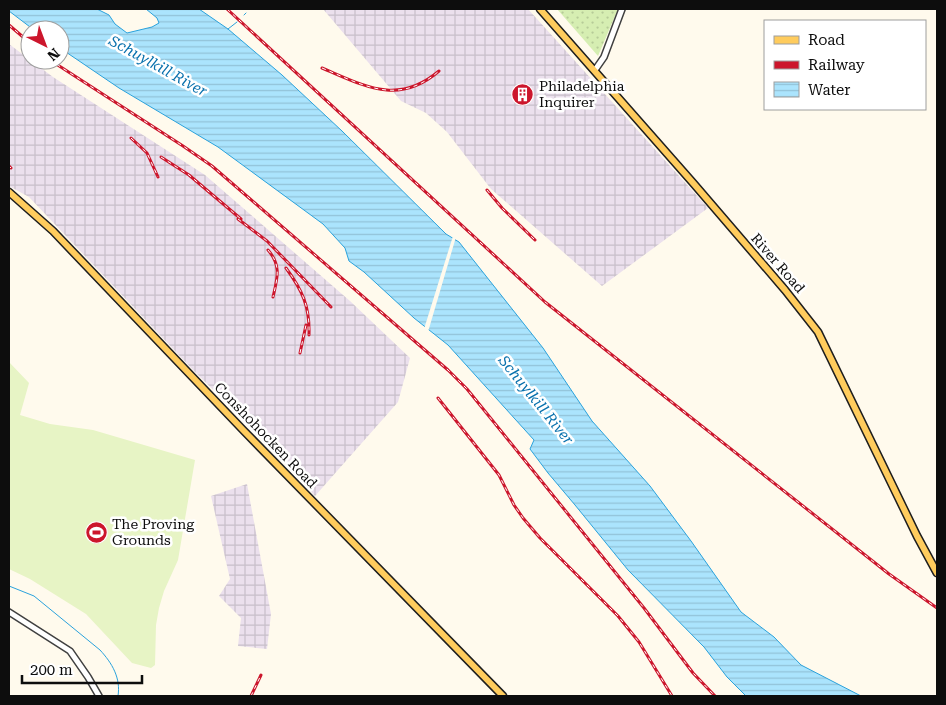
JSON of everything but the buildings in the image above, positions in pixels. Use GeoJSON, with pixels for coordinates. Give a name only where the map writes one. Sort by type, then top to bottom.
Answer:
{"type":"FeatureCollection","features":[{"type":"Feature","properties":{"kind":"main road","name":"River Road"},"geometry":{"type":"LineString","coordinates":[[540,9],[785,290],[822,338],[916,536],[937,573]]}},
{"type":"Feature","properties":{"kind":"main road","name":"Conshohocken Road"},"geometry":{"type":"LineString","coordinates":[[9,192],[53,231],[244,431],[503,696]]}},
{"type":"Feature","properties":{"kind":"street"},"geometry":{"type":"LineString","coordinates":[[595,70],[604,57],[622,9]]}},
{"type":"Feature","properties":{"kind":"street"},"geometry":{"type":"LineString","coordinates":[[9,612],[70,651],[99,696]]}},
{"type":"Feature","properties":{"kind":"shaded area"},"geometry":{"type":"Polygon","coordinates":[[[323,9],[528,9],[708,208],[602,286],[491,189],[447,132],[426,113],[401,101],[323,9]]]}},
{"type":"Feature","properties":{"kind":"shaded area"},"geometry":{"type":"Polygon","coordinates":[[[9,44],[20,52],[20,70],[44,70],[205,175],[350,301],[410,358],[398,402],[315,496],[29,197],[9,186],[9,44]]]}},
{"type":"Feature","properties":{"kind":"shaded area"},"geometry":{"type":"Polygon","coordinates":[[[247,484],[271,614],[267,649],[238,646],[241,618],[219,596],[230,579],[211,496],[247,484]]]}},
{"type":"Feature","properties":{"kind":"green space"},"geometry":{"type":"Polygon","coordinates":[[[557,9],[618,9],[598,56],[557,9]]]}},
{"type":"Feature","properties":{"kind":"green space","name":"The Proving Grounds"},"geometry":{"type":"Polygon","coordinates":[[[9,362],[29,383],[20,415],[50,424],[93,430],[195,460],[178,560],[164,591],[159,608],[156,625],[155,665],[151,668],[132,663],[86,614],[30,579],[9,569],[9,362]]]}},
{"type":"Feature","properties":{"kind":"water","name":"Schuylkill River"},"geometry":{"type":"Polygon","coordinates":[[[9,9],[97,9],[109,15],[115,24],[127,33],[152,27],[159,23],[157,18],[146,9],[199,9],[228,29],[282,75],[342,131],[446,234],[459,242],[543,348],[592,421],[650,486],[741,612],[774,637],[801,665],[861,696],[746,696],[727,677],[704,647],[628,570],[530,449],[534,440],[448,345],[349,261],[345,248],[323,224],[218,147],[119,88],[70,55],[70,20],[21,20],[9,9]]]}},
{"type":"Feature","properties":{"kind":"pier"},"geometry":{"type":"Polygon","coordinates":[[[453,236],[456,237],[428,332],[424,329],[453,236]]]}},
{"type":"Feature","properties":{"kind":"waterway"},"geometry":{"type":"LineString","coordinates":[[228,29],[237,22]]}},
{"type":"Feature","properties":{"kind":"waterway"},"geometry":{"type":"LineString","coordinates":[[9,586],[34,596],[100,650],[115,671],[119,689],[118,696]]}},
{"type":"Feature","properties":{"kind":"railway"},"geometry":{"type":"LineString","coordinates":[[227,9],[545,302],[889,574],[937,608]]}},
{"type":"Feature","properties":{"kind":"railway"},"geometry":{"type":"LineString","coordinates":[[9,25],[20,34]]}},
{"type":"Feature","properties":{"kind":"railway"},"geometry":{"type":"LineString","coordinates":[[322,68],[367,86],[395,90],[409,88],[424,82],[439,71]]}},
{"type":"Feature","properties":{"kind":"railway"},"geometry":{"type":"LineString","coordinates":[[65,70],[212,166],[448,370],[467,389],[644,608],[693,673],[715,696]]}},
{"type":"Feature","properties":{"kind":"railway"},"geometry":{"type":"LineString","coordinates":[[131,138],[147,153],[158,177]]}},
{"type":"Feature","properties":{"kind":"railway"},"geometry":{"type":"LineString","coordinates":[[161,157],[189,175],[241,219]]}},
{"type":"Feature","properties":{"kind":"railway"},"geometry":{"type":"LineString","coordinates":[[487,190],[502,208],[535,240]]}},
{"type":"Feature","properties":{"kind":"railway"},"geometry":{"type":"LineString","coordinates":[[238,219],[267,241],[331,307]]}},
{"type":"Feature","properties":{"kind":"railway"},"geometry":{"type":"LineString","coordinates":[[268,250],[277,267],[273,297]]}},
{"type":"Feature","properties":{"kind":"railway"},"geometry":{"type":"LineString","coordinates":[[286,268],[304,299],[308,315],[309,335]]}},
{"type":"Feature","properties":{"kind":"railway"},"geometry":{"type":"LineString","coordinates":[[300,353],[306,325]]}},
{"type":"Feature","properties":{"kind":"railway"},"geometry":{"type":"LineString","coordinates":[[438,398],[499,475],[514,505],[523,518],[540,538],[618,616],[639,642],[672,696]]}},
{"type":"Feature","properties":{"kind":"railway"},"geometry":{"type":"LineString","coordinates":[[251,696],[261,675]]}},
{"type":"Feature","properties":{"kind":"place","name":"Philadelphia Inquirer"},"geometry":{"type":"Point","coordinates":[523,94]}},
{"type":"Feature","properties":{"kind":"place","name":"The Proving Grounds"},"geometry":{"type":"Point","coordinates":[96,532]}}]}
